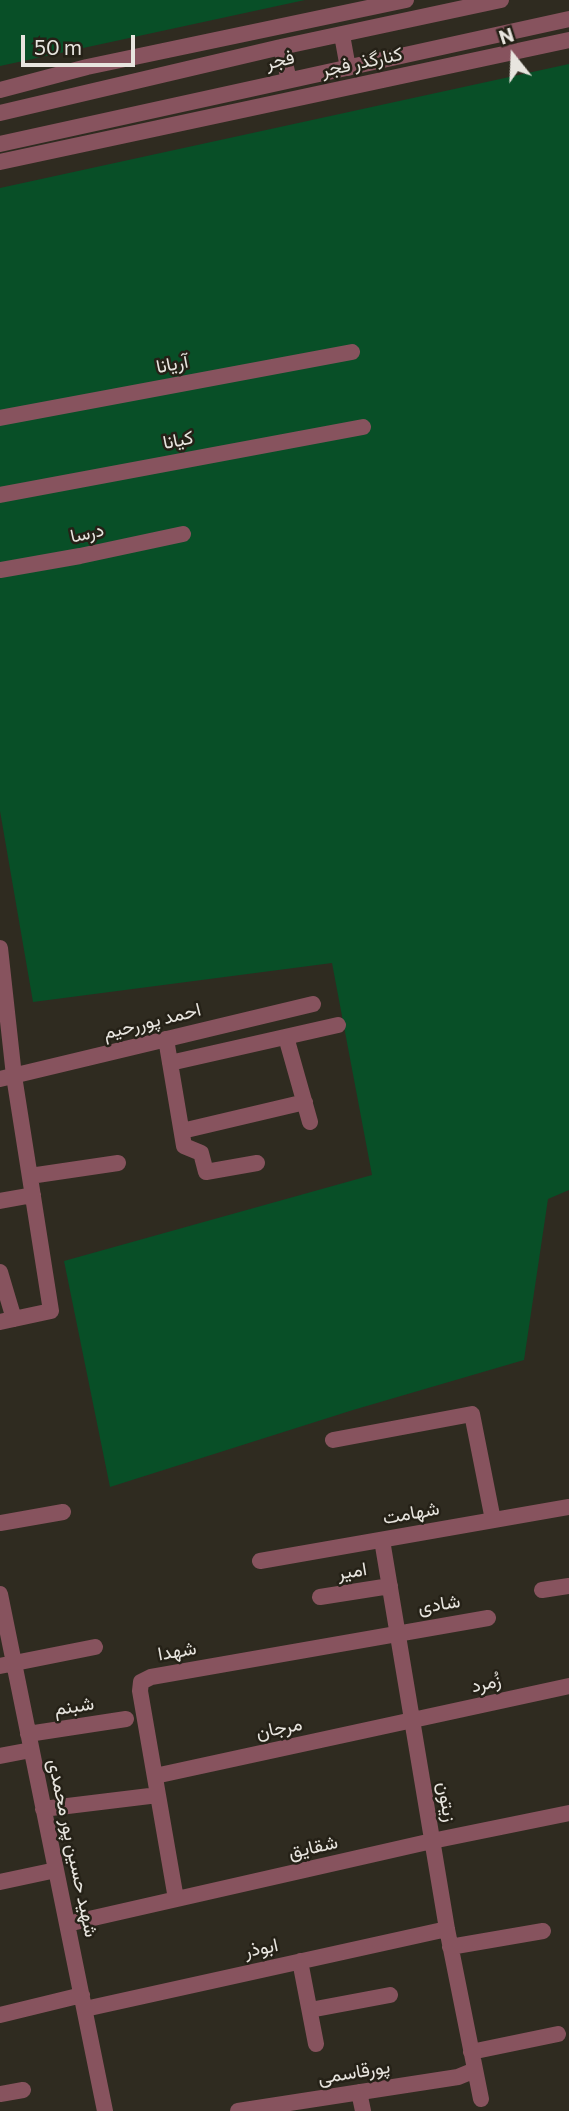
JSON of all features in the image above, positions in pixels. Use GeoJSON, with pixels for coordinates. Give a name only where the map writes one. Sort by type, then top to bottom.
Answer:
{"type":"FeatureCollection","features":[{"type":"Feature","properties":{"kind":"street"},"geometry":{"type":"LineString","coordinates":[[0,90],[87,67],[406,0]]}},
{"type":"Feature","properties":{"kind":"street","name":"فجر"},"geometry":{"type":"LineString","coordinates":[[0,113],[281,47],[501,0]]}},
{"type":"Feature","properties":{"kind":"street","name":"فجر"},"geometry":{"type":"LineString","coordinates":[[7,142],[569,19]]}},
{"type":"Feature","properties":{"kind":"street"},"geometry":{"type":"LineString","coordinates":[[342,35],[348,68]]}},
{"type":"Feature","properties":{"kind":"street","name":"کنارگذر فجر"},"geometry":{"type":"LineString","coordinates":[[0,162],[569,40]]}},
{"type":"Feature","properties":{"kind":"street"},"geometry":{"type":"LineString","coordinates":[[281,47],[289,80]]}},
{"type":"Feature","properties":{"kind":"street"},"geometry":{"type":"LineString","coordinates":[[0,98],[62,97]]}},
{"type":"Feature","properties":{"kind":"street"},"geometry":{"type":"LineString","coordinates":[[0,156],[7,142]]}},
{"type":"Feature","properties":{"kind":"street","name":"آریانا"},"geometry":{"type":"LineString","coordinates":[[0,418],[352,352]]}},
{"type":"Feature","properties":{"kind":"street","name":"کیانا"},"geometry":{"type":"LineString","coordinates":[[0,495],[363,427]]}},
{"type":"Feature","properties":{"kind":"street","name":"درسا"},"geometry":{"type":"LineString","coordinates":[[0,570],[183,534]]}},
{"type":"Feature","properties":{"kind":"street"},"geometry":{"type":"LineString","coordinates":[[0,948],[7,1077],[30,1177],[51,1311],[7,1321],[0,1272]]}},
{"type":"Feature","properties":{"kind":"street","name":"احمد پوررحیم"},"geometry":{"type":"LineString","coordinates":[[7,1077],[313,1004]]}},
{"type":"Feature","properties":{"kind":"street"},"geometry":{"type":"LineString","coordinates":[[170,1063],[338,1025]]}},
{"type":"Feature","properties":{"kind":"street"},"geometry":{"type":"LineString","coordinates":[[286,1037],[310,1122]]}},
{"type":"Feature","properties":{"kind":"street"},"geometry":{"type":"LineString","coordinates":[[166,1039],[184,1146],[201,1153],[206,1172],[257,1163]]}},
{"type":"Feature","properties":{"kind":"street"},"geometry":{"type":"LineString","coordinates":[[182,1131],[305,1102]]}},
{"type":"Feature","properties":{"kind":"street"},"geometry":{"type":"LineString","coordinates":[[30,1177],[118,1163]]}},
{"type":"Feature","properties":{"kind":"street"},"geometry":{"type":"LineString","coordinates":[[0,1201],[33,1195]]}},
{"type":"Feature","properties":{"kind":"street"},"geometry":{"type":"LineString","coordinates":[[333,1440],[472,1414],[493,1520]]}},
{"type":"Feature","properties":{"kind":"street","name":"شهامت"},"geometry":{"type":"LineString","coordinates":[[260,1561],[569,1507]]}},
{"type":"Feature","properties":{"kind":"street"},"geometry":{"type":"LineString","coordinates":[[0,1523],[63,1512]]}},
{"type":"Feature","properties":{"kind":"street","name":"زیتون"},"geometry":{"type":"LineString","coordinates":[[382,1540],[450,1947],[481,2099]]}},
{"type":"Feature","properties":{"kind":"street","name":"امیر"},"geometry":{"type":"LineString","coordinates":[[320,1597],[390,1586]]}},
{"type":"Feature","properties":{"kind":"street"},"geometry":{"type":"LineString","coordinates":[[542,1590],[569,1586]]}},
{"type":"Feature","properties":{"kind":"street","name":"شهید حسین پور محمدی"},"geometry":{"type":"LineString","coordinates":[[0,1594],[7,1664],[29,1742],[105,2111]]}},
{"type":"Feature","properties":{"kind":"street","name":"شادی"},"geometry":{"type":"LineString","coordinates":[[397,1632],[488,1618]]}},
{"type":"Feature","properties":{"kind":"street","name":"شهدا"},"geometry":{"type":"LineString","coordinates":[[176,1899],[140,1691],[141,1682],[151,1677],[397,1632]]}},
{"type":"Feature","properties":{"kind":"street"},"geometry":{"type":"LineString","coordinates":[[7,1664],[95,1647]]}},
{"type":"Feature","properties":{"kind":"street","name":"زُمرد"},"geometry":{"type":"LineString","coordinates":[[412,1721],[569,1686]]}},
{"type":"Feature","properties":{"kind":"street","name":"شبنم"},"geometry":{"type":"LineString","coordinates":[[29,1742],[126,1719]]}},
{"type":"Feature","properties":{"kind":"street","name":"مرجان"},"geometry":{"type":"LineString","coordinates":[[155,1776],[412,1721]]}},
{"type":"Feature","properties":{"kind":"street"},"geometry":{"type":"LineString","coordinates":[[0,1756],[29,1742]]}},
{"type":"Feature","properties":{"kind":"street"},"geometry":{"type":"LineString","coordinates":[[43,1809],[158,1795]]}},
{"type":"Feature","properties":{"kind":"street","name":"شقایق"},"geometry":{"type":"LineString","coordinates":[[67,1924],[432,1841],[569,1813]]}},
{"type":"Feature","properties":{"kind":"street"},"geometry":{"type":"LineString","coordinates":[[0,1882],[56,1870]]}},
{"type":"Feature","properties":{"kind":"street","name":"ابوذر"},"geometry":{"type":"LineString","coordinates":[[0,2015],[300,1961],[447,1929]]}},
{"type":"Feature","properties":{"kind":"street"},"geometry":{"type":"LineString","coordinates":[[450,1947],[543,1931]]}},
{"type":"Feature","properties":{"kind":"street"},"geometry":{"type":"LineString","coordinates":[[300,1961],[316,2044]]}},
{"type":"Feature","properties":{"kind":"street"},"geometry":{"type":"LineString","coordinates":[[310,2010],[390,1995]]}},
{"type":"Feature","properties":{"kind":"street"},"geometry":{"type":"LineString","coordinates":[[471,2052],[558,2034]]}},
{"type":"Feature","properties":{"kind":"street","name":"پورقاسمی"},"geometry":{"type":"LineString","coordinates":[[238,2111],[458,2077],[475,2070]]}},
{"type":"Feature","properties":{"kind":"street"},"geometry":{"type":"LineString","coordinates":[[0,2094],[23,2090]]}},
{"type":"Feature","properties":{"kind":"street"},"geometry":{"type":"LineString","coordinates":[[359,2092],[363,2111]]}},
{"type":"Feature","properties":{"kind":"green space"},"geometry":{"type":"Polygon","coordinates":[[[0,0],[305,0],[0,66],[0,0]]]}},
{"type":"Feature","properties":{"kind":"green space"},"geometry":{"type":"Polygon","coordinates":[[[569,64],[569,1190],[548,1199],[524,1360],[353,1410],[110,1487],[64,1261],[372,1175],[332,963],[33,1002],[0,811],[0,188],[569,64]]]}}]}
